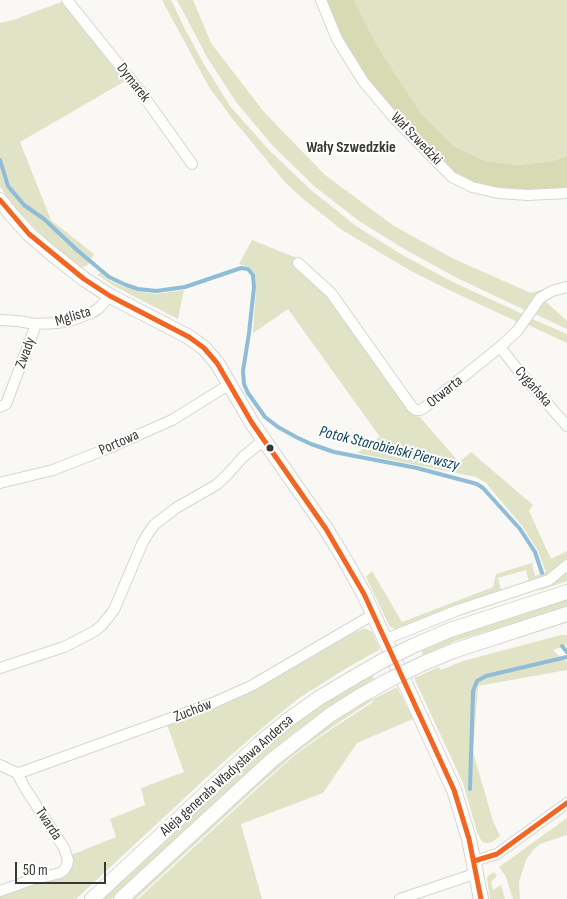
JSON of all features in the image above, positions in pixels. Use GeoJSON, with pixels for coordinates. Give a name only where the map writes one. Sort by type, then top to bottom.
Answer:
{"type":"FeatureCollection","features":[{"type":"Feature","properties":{"kind":"main road"},"geometry":{"type":"LineString","coordinates":[[0,200],[22,226],[51,253],[84,279],[110,296],[197,342],[212,356],[248,417],[308,501],[346,560],[374,614],[454,790],[469,839],[481,899]]}},
{"type":"Feature","properties":{"kind":"main road","name":"Aleja generała Władysława Andersa"},"geometry":{"type":"LineString","coordinates":[[92,899],[259,744],[304,709],[351,678],[382,660],[450,630],[567,592]]}},
{"type":"Feature","properties":{"kind":"main road","name":"Aleja generała Władysława Andersa"},"geometry":{"type":"LineString","coordinates":[[121,899],[272,760],[330,715],[391,679],[452,651],[567,614]]}},
{"type":"Feature","properties":{"kind":"street","name":"Wał Szwedzki"},"geometry":{"type":"LineString","coordinates":[[321,0],[336,39],[363,81],[394,119],[452,177],[472,187],[498,194],[567,193]]}},
{"type":"Feature","properties":{"kind":"street","name":"Dymarek"},"geometry":{"type":"LineString","coordinates":[[72,2],[140,91],[192,164]]}},
{"type":"Feature","properties":{"kind":"street","name":"Otwarta"},"geometry":{"type":"LineString","coordinates":[[298,263],[331,293],[416,410],[424,408],[500,347],[518,330],[540,298],[567,287]]}},
{"type":"Feature","properties":{"kind":"street","name":"Mglista"},"geometry":{"type":"LineString","coordinates":[[0,320],[18,320],[34,324],[70,321],[98,308],[110,296]]}},
{"type":"Feature","properties":{"kind":"street","name":"Zwady"},"geometry":{"type":"LineString","coordinates":[[0,407],[6,404],[34,330],[34,324]]}},
{"type":"Feature","properties":{"kind":"street","name":"Cygańska"},"geometry":{"type":"LineString","coordinates":[[500,347],[567,426]]}},
{"type":"Feature","properties":{"kind":"street","name":"Portowa"},"geometry":{"type":"LineString","coordinates":[[0,483],[53,470],[108,448],[172,420],[230,384]]}},
{"type":"Feature","properties":{"kind":"street"},"geometry":{"type":"LineString","coordinates":[[0,668],[64,647],[95,631],[102,625],[114,610],[142,544],[154,526],[176,508],[216,485],[244,456],[264,440]]}},
{"type":"Feature","properties":{"kind":"street"},"geometry":{"type":"LineString","coordinates":[[386,639],[458,610],[549,580],[567,565]]}},
{"type":"Feature","properties":{"kind":"street","name":"Zuchów"},"geometry":{"type":"LineString","coordinates":[[17,773],[213,703],[251,686],[374,614]]}},
{"type":"Feature","properties":{"kind":"street"},"geometry":{"type":"LineString","coordinates":[[0,765],[17,773]]}},
{"type":"Feature","properties":{"kind":"street","name":"Twarda"},"geometry":{"type":"LineString","coordinates":[[0,891],[31,880],[60,873],[68,865],[67,854],[64,848],[17,773]]}},
{"type":"Feature","properties":{"kind":"street"},"geometry":{"type":"LineString","coordinates":[[400,899],[475,867],[497,854],[567,803]]}},
{"type":"Feature","properties":{"kind":"green space"},"geometry":{"type":"Polygon","coordinates":[[[162,0],[171,0],[202,61],[230,106],[269,150],[311,190],[356,226],[404,256],[455,283],[525,315],[520,323],[411,271],[342,230],[303,199],[284,181],[231,117],[209,87],[162,0]]]}},
{"type":"Feature","properties":{"kind":"green space"},"geometry":{"type":"Polygon","coordinates":[[[177,0],[193,0],[211,43],[264,112],[325,175],[394,226],[454,259],[531,293],[544,289],[542,294],[527,311],[457,278],[359,221],[314,186],[272,145],[236,102],[207,57],[177,0]]]}},
{"type":"Feature","properties":{"kind":"green space"},"geometry":{"type":"Polygon","coordinates":[[[324,0],[354,0],[385,58],[421,113],[455,147],[486,161],[519,165],[552,161],[567,156],[567,190],[517,193],[477,185],[452,172],[412,133],[350,59],[324,0]]]}},
{"type":"Feature","properties":{"kind":"green space"},"geometry":{"type":"Polygon","coordinates":[[[354,0],[567,0],[567,156],[552,161],[519,165],[486,161],[455,147],[421,113],[385,58],[354,0]]]}},
{"type":"Feature","properties":{"kind":"green space"},"geometry":{"type":"Polygon","coordinates":[[[64,1],[127,80],[20,142],[51,220],[94,254],[87,266],[81,267],[54,246],[34,227],[19,212],[0,187],[0,23],[64,1]]]}},
{"type":"Feature","properties":{"kind":"green space"},"geometry":{"type":"Polygon","coordinates":[[[252,240],[297,258],[329,295],[415,416],[420,417],[459,462],[471,452],[533,505],[529,511],[551,559],[567,551],[567,558],[554,571],[529,583],[526,570],[498,578],[501,590],[448,608],[398,630],[390,627],[366,577],[372,571],[402,622],[493,587],[496,574],[532,563],[535,576],[546,572],[538,551],[523,527],[486,483],[476,477],[357,453],[380,437],[288,309],[253,333],[255,274],[249,267],[239,264],[252,240]]]}},
{"type":"Feature","properties":{"kind":"green space"},"geometry":{"type":"Polygon","coordinates":[[[100,272],[107,279],[137,291],[155,294],[184,290],[178,319],[112,285],[98,275],[100,272]]]}},
{"type":"Feature","properties":{"kind":"green space"},"geometry":{"type":"Polygon","coordinates":[[[544,300],[567,321],[567,329],[533,313],[544,300]]]}},
{"type":"Feature","properties":{"kind":"green space"},"geometry":{"type":"Polygon","coordinates":[[[530,318],[567,334],[567,343],[526,324],[530,318]]]}},
{"type":"Feature","properties":{"kind":"green space"},"geometry":{"type":"Polygon","coordinates":[[[567,571],[567,581],[540,589],[551,583],[567,571]]]}},
{"type":"Feature","properties":{"kind":"green space"},"geometry":{"type":"Polygon","coordinates":[[[567,599],[567,608],[455,641],[423,655],[421,650],[453,636],[567,599]]]}},
{"type":"Feature","properties":{"kind":"green space"},"geometry":{"type":"Polygon","coordinates":[[[363,629],[372,632],[379,650],[299,698],[261,729],[76,899],[0,899],[0,893],[62,877],[67,874],[71,868],[71,855],[116,837],[110,819],[145,805],[141,788],[184,772],[167,725],[215,708],[253,690],[355,630],[356,632],[363,629]]]}},
{"type":"Feature","properties":{"kind":"green space"},"geometry":{"type":"Polygon","coordinates":[[[567,635],[567,645],[553,650],[567,661],[567,670],[478,686],[473,752],[493,821],[500,836],[492,842],[482,842],[477,832],[463,783],[414,678],[439,667],[441,670],[463,661],[567,635]]]}},
{"type":"Feature","properties":{"kind":"green space"},"geometry":{"type":"Polygon","coordinates":[[[372,675],[374,679],[327,709],[267,754],[111,899],[102,899],[262,750],[323,704],[372,675]]]}},
{"type":"Feature","properties":{"kind":"green space"},"geometry":{"type":"Polygon","coordinates":[[[397,687],[413,719],[357,743],[323,793],[241,824],[262,899],[138,899],[296,754],[373,702],[373,700],[296,753],[136,899],[132,899],[294,751],[330,724],[371,698],[373,699],[397,687]]]}},
{"type":"Feature","properties":{"kind":"green space"},"geometry":{"type":"Polygon","coordinates":[[[567,818],[567,835],[540,844],[526,860],[519,882],[520,899],[513,899],[506,877],[499,867],[567,818]]]}},
{"type":"Feature","properties":{"kind":"green space"},"geometry":{"type":"Polygon","coordinates":[[[494,872],[497,876],[491,882],[493,890],[501,885],[505,899],[490,899],[487,879],[494,872]]]}},
{"type":"Feature","properties":{"kind":"waterway","name":"Potok Starobielski Pierwszy"},"geometry":{"type":"LineString","coordinates":[[0,160],[8,186],[24,205],[44,219],[109,277],[126,285],[138,289],[156,291],[185,287],[241,268],[248,269],[253,275],[254,287],[243,371],[244,384],[265,417],[296,437],[334,452],[417,468],[477,484],[483,488],[520,529],[535,552],[542,573]]}},
{"type":"Feature","properties":{"kind":"waterway"},"geometry":{"type":"LineString","coordinates":[[562,646],[567,652]]}},
{"type":"Feature","properties":{"kind":"waterway"},"geometry":{"type":"LineString","coordinates":[[470,789],[473,691],[477,681],[486,676],[567,657]]}},
{"type":"Feature","properties":{"kind":"transit line"},"geometry":{"type":"LineString","coordinates":[[0,200],[29,234],[84,279],[110,296],[189,337],[204,348],[217,363],[252,423],[326,529],[364,594],[454,790],[469,839],[481,899]]}},
{"type":"Feature","properties":{"kind":"transit line"},"geometry":{"type":"LineString","coordinates":[[474,861],[497,854],[567,803]]}},
{"type":"Feature","properties":{"kind":"district","name":"Wały Szwedzkie"},"geometry":{"type":"Point","coordinates":[351,148]}}]}
